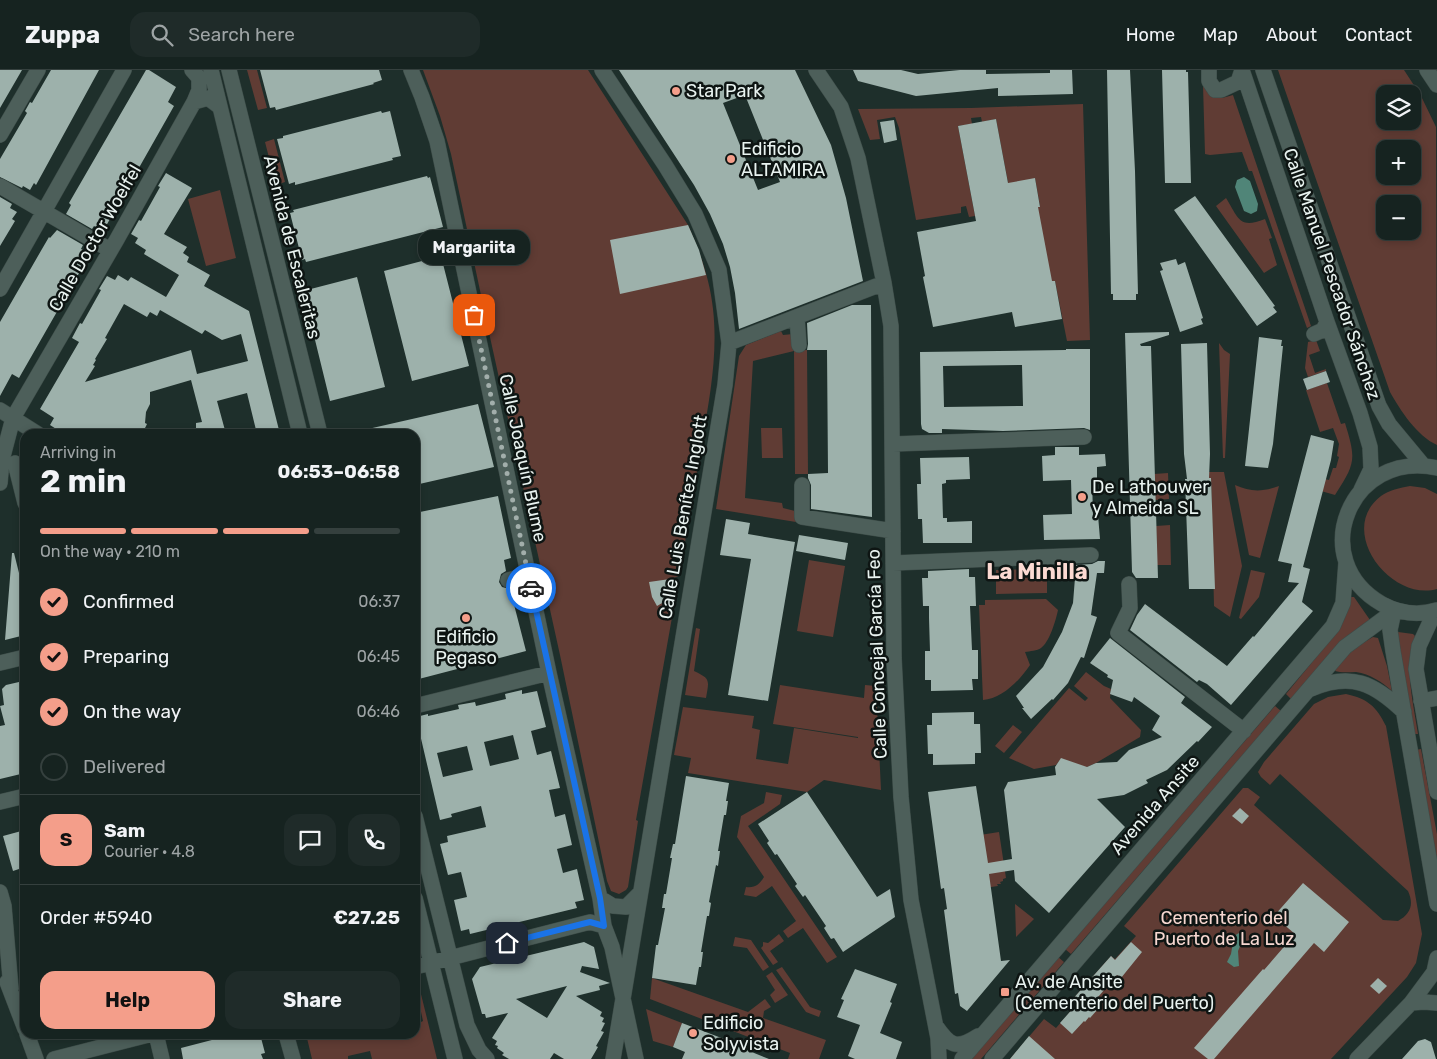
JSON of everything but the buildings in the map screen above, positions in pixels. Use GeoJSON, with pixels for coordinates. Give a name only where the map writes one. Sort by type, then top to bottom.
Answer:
{"type":"FeatureCollection","features":[{"type":"Feature","properties":{"kind":"street"},"geometry":{"type":"LineString","coordinates":[[0,135],[38,70]]}},
{"type":"Feature","properties":{"kind":"street"},"geometry":{"type":"LineString","coordinates":[[0,289],[124,70]]}},
{"type":"Feature","properties":{"kind":"street","name":"Calle Doctor Woelfel"},"geometry":{"type":"LineString","coordinates":[[0,483],[11,462],[6,414],[110,250],[194,102],[199,78],[192,70]]}},
{"type":"Feature","properties":{"kind":"street","name":"Avenida de Escaleritas"},"geometry":{"type":"LineString","coordinates":[[210,70],[299,429]]}},
{"type":"Feature","properties":{"kind":"street","name":"Avenida de Escaleritas"},"geometry":{"type":"LineString","coordinates":[[229,70],[319,429]]}},
{"type":"Feature","properties":{"kind":"street","name":"Calle Joaquín Blume"},"geometry":{"type":"LineString","coordinates":[[411,70],[422,97],[436,142],[549,673],[600,898],[604,926]]}},
{"type":"Feature","properties":{"kind":"street","name":"Calle Luis Benítez Inglott"},"geometry":{"type":"LineString","coordinates":[[602,70],[665,164],[695,214],[719,270],[730,344],[725,385],[623,999]]}},
{"type":"Feature","properties":{"kind":"street","name":"Calle Concejal García Feo"},"geometry":{"type":"LineString","coordinates":[[816,70],[841,107],[858,158],[892,326],[894,658],[901,797],[911,900],[938,1038],[939,1059]]}},
{"type":"Feature","properties":{"kind":"street"},"geometry":{"type":"LineString","coordinates":[[827,70],[841,107]]}},
{"type":"Feature","properties":{"kind":"street"},"geometry":{"type":"LineString","coordinates":[[1208,70],[1209,81],[1215,90],[1221,90],[1238,82],[1242,70]]}},
{"type":"Feature","properties":{"kind":"street","name":"Calle Manuel Pescador Sánchez"},"geometry":{"type":"LineString","coordinates":[[1242,70],[1370,447],[1371,469],[1361,490]]}},
{"type":"Feature","properties":{"kind":"street","name":"Calle Manuel Pescador Sánchez"},"geometry":{"type":"LineString","coordinates":[[1263,70],[1379,406],[1389,424],[1430,466]]}},
{"type":"Feature","properties":{"kind":"street"},"geometry":{"type":"LineString","coordinates":[[1427,70],[1437,85]]}},
{"type":"Feature","properties":{"kind":"street"},"geometry":{"type":"LineString","coordinates":[[194,102],[208,98],[220,107]]}},
{"type":"Feature","properties":{"kind":"street"},"geometry":{"type":"LineString","coordinates":[[0,186],[110,250]]}},
{"type":"Feature","properties":{"kind":"street"},"geometry":{"type":"LineString","coordinates":[[730,344],[884,283]]}},
{"type":"Feature","properties":{"kind":"street"},"geometry":{"type":"LineString","coordinates":[[797,317],[799,345]]}},
{"type":"Feature","properties":{"kind":"street"},"geometry":{"type":"LineString","coordinates":[[1314,334],[1323,330],[1327,322]]}},
{"type":"Feature","properties":{"kind":"street"},"geometry":{"type":"LineString","coordinates":[[6,414],[30,429]]}},
{"type":"Feature","properties":{"kind":"street"},"geometry":{"type":"LineString","coordinates":[[892,444],[1084,437]]}},
{"type":"Feature","properties":{"kind":"street"},"geometry":{"type":"LineString","coordinates":[[11,462],[20,488]]}},
{"type":"Feature","properties":{"kind":"street"},"geometry":{"type":"LineString","coordinates":[[1430,466],[1400,466],[1379,475],[1361,490],[1350,506],[1344,524],[1342,544],[1346,562],[1356,581],[1370,596],[1394,611],[1419,613],[1436,611]]}},
{"type":"Feature","properties":{"kind":"street"},"geometry":{"type":"LineString","coordinates":[[802,485],[802,517],[893,531]]}},
{"type":"Feature","properties":{"kind":"street"},"geometry":{"type":"LineString","coordinates":[[893,563],[1091,554]]}},
{"type":"Feature","properties":{"kind":"street","name":"Avenida Ansite"},"geometry":{"type":"LineString","coordinates":[[962,1059],[1333,626],[1343,603],[1346,562]]}},
{"type":"Feature","properties":{"kind":"street"},"geometry":{"type":"LineString","coordinates":[[508,580],[528,575]]}},
{"type":"Feature","properties":{"kind":"street"},"geometry":{"type":"LineString","coordinates":[[1129,584],[1130,608],[1118,633],[1244,731]]}},
{"type":"Feature","properties":{"kind":"street"},"geometry":{"type":"LineString","coordinates":[[992,1059],[1345,647],[1394,611]]}},
{"type":"Feature","properties":{"kind":"street"},"geometry":{"type":"LineString","coordinates":[[1394,611],[1390,630],[1437,904]]}},
{"type":"Feature","properties":{"kind":"street"},"geometry":{"type":"LineString","coordinates":[[1436,611],[1419,646],[1416,669],[1437,792]]}},
{"type":"Feature","properties":{"kind":"street"},"geometry":{"type":"LineString","coordinates":[[0,663],[20,658]]}},
{"type":"Feature","properties":{"kind":"street"},"geometry":{"type":"LineString","coordinates":[[420,705],[549,673]]}},
{"type":"Feature","properties":{"kind":"street"},"geometry":{"type":"LineString","coordinates":[[1309,690],[1325,683],[1344,679],[1367,684],[1390,699],[1404,712]]}},
{"type":"Feature","properties":{"kind":"street"},"geometry":{"type":"LineString","coordinates":[[1421,701],[1437,698]]}},
{"type":"Feature","properties":{"kind":"street"},"geometry":{"type":"LineString","coordinates":[[0,802],[20,797]]}},
{"type":"Feature","properties":{"kind":"street"},"geometry":{"type":"LineString","coordinates":[[420,836],[467,1024],[480,1050],[487,1059]]}},
{"type":"Feature","properties":{"kind":"street"},"geometry":{"type":"LineString","coordinates":[[600,898],[613,906],[626,907],[640,893]]}},
{"type":"Feature","properties":{"kind":"street"},"geometry":{"type":"LineString","coordinates":[[1,902],[11,989]]}},
{"type":"Feature","properties":{"kind":"street"},"geometry":{"type":"LineString","coordinates":[[420,918],[455,1059]]}},
{"type":"Feature","properties":{"kind":"street"},"geometry":{"type":"LineString","coordinates":[[420,966],[590,922],[604,926],[612,947],[636,1059]]}},
{"type":"Feature","properties":{"kind":"street"},"geometry":{"type":"LineString","coordinates":[[1357,1059],[1411,1003],[1434,972],[1437,958]]}},
{"type":"Feature","properties":{"kind":"street"},"geometry":{"type":"LineString","coordinates":[[0,970],[11,989],[20,1015]]}},
{"type":"Feature","properties":{"kind":"street"},"geometry":{"type":"LineString","coordinates":[[613,1059],[623,999]]}},
{"type":"Feature","properties":{"kind":"street"},"geometry":{"type":"LineString","coordinates":[[1411,1003],[1437,1003]]}},
{"type":"Feature","properties":{"kind":"street","name":"Calle Concejal García Feo"},"geometry":{"type":"LineString","coordinates":[[934,1022],[945,1039],[955,1044],[964,1045],[986,1030]]}},
{"type":"Feature","properties":{"kind":"street"},"geometry":{"type":"LineString","coordinates":[[29,1039],[36,1059]]}},
{"type":"Feature","properties":{"kind":"street"},"geometry":{"type":"LineString","coordinates":[[54,1059],[132,1039]]}},
{"type":"Feature","properties":{"kind":"street"},"geometry":{"type":"LineString","coordinates":[[157,1039],[162,1059]]}},
{"type":"Feature","properties":{"kind":"street"},"geometry":{"type":"LineString","coordinates":[[287,1039],[292,1059]]}},
{"type":"Feature","properties":{"kind":"green space"},"geometry":{"type":"Polygon","coordinates":[[[247,70],[257,70],[267,108],[258,110],[247,70]]]}},
{"type":"Feature","properties":{"kind":"green space"},"geometry":{"type":"Polygon","coordinates":[[[423,70],[588,70],[688,225],[710,287],[715,342],[710,392],[679,576],[670,579],[673,585],[671,586],[676,595],[636,820],[638,821],[628,887],[619,894],[611,891],[607,881],[451,154],[440,116],[423,70]]]}},
{"type":"Feature","properties":{"kind":"green space"},"geometry":{"type":"Polygon","coordinates":[[[1278,70],[1404,70],[1414,85],[1376,85],[1376,130],[1421,130],[1421,96],[1436,127],[1437,445],[1416,429],[1390,392],[1278,70]]]}},
{"type":"Feature","properties":{"kind":"green space"},"geometry":{"type":"Polygon","coordinates":[[[1203,85],[1215,98],[1233,95],[1311,326],[1307,328],[1252,171],[1249,171],[1242,152],[1205,154],[1203,85]]]}},
{"type":"Feature","properties":{"kind":"green space"},"geometry":{"type":"Polygon","coordinates":[[[1083,104],[1090,340],[1067,341],[1055,281],[1050,282],[1029,209],[1040,206],[1035,178],[1010,193],[996,119],[982,122],[981,117],[971,118],[972,124],[958,126],[975,216],[969,217],[966,206],[961,207],[961,213],[916,220],[899,128],[895,117],[877,120],[880,139],[870,140],[858,109],[971,108],[1083,104]]]}},
{"type":"Feature","properties":{"kind":"green space"},"geometry":{"type":"Polygon","coordinates":[[[274,139],[285,182],[276,185],[265,142],[274,139]]]}},
{"type":"Feature","properties":{"kind":"green space"},"geometry":{"type":"Polygon","coordinates":[[[220,190],[236,258],[206,266],[188,199],[220,190]]]}},
{"type":"Feature","properties":{"kind":"green space"},"geometry":{"type":"Polygon","coordinates":[[[1226,198],[1237,217],[1241,220],[1250,223],[1265,219],[1272,238],[1269,239],[1277,265],[1264,273],[1216,206],[1226,198]]]}},
{"type":"Feature","properties":{"kind":"green space"},"geometry":{"type":"Polygon","coordinates":[[[781,331],[783,335],[793,334],[794,350],[807,350],[808,474],[795,474],[794,351],[753,361],[745,498],[782,503],[783,508],[795,511],[796,522],[716,509],[739,356],[746,345],[781,331]]]}},
{"type":"Feature","properties":{"kind":"green space"},"geometry":{"type":"Polygon","coordinates":[[[1316,340],[1320,351],[1309,355],[1315,373],[1326,369],[1326,371],[1308,377],[1305,368],[1308,342],[1316,340]]]}},
{"type":"Feature","properties":{"kind":"green space"},"geometry":{"type":"Polygon","coordinates":[[[1219,343],[1230,354],[1225,458],[1223,458],[1219,343]]]}},
{"type":"Feature","properties":{"kind":"green space"},"geometry":{"type":"Polygon","coordinates":[[[1327,383],[1341,424],[1345,423],[1352,453],[1350,468],[1335,495],[1321,491],[1325,479],[1329,480],[1333,468],[1336,468],[1339,457],[1337,456],[1339,444],[1333,428],[1320,432],[1306,390],[1327,383]]]}},
{"type":"Feature","properties":{"kind":"green space"},"geometry":{"type":"Polygon","coordinates":[[[761,428],[782,428],[783,458],[762,458],[761,428]]]}},
{"type":"Feature","properties":{"kind":"green space"},"geometry":{"type":"Polygon","coordinates":[[[1209,472],[1224,472],[1242,566],[1230,617],[1214,606],[1211,478],[1209,478],[1209,472]]]}},
{"type":"Feature","properties":{"kind":"green space"},"geometry":{"type":"Polygon","coordinates":[[[1168,473],[1169,499],[1155,500],[1154,474],[1168,473]]]}},
{"type":"Feature","properties":{"kind":"green space"},"geometry":{"type":"Polygon","coordinates":[[[1235,485],[1257,490],[1279,486],[1260,558],[1249,555],[1235,485]]]}},
{"type":"Feature","properties":{"kind":"green space"},"geometry":{"type":"Polygon","coordinates":[[[1410,486],[1425,488],[1437,494],[1437,589],[1419,590],[1402,585],[1387,574],[1374,560],[1367,544],[1364,527],[1369,510],[1384,494],[1410,486]]]}},
{"type":"Feature","properties":{"kind":"green space"},"geometry":{"type":"Polygon","coordinates":[[[1170,525],[1171,565],[1157,565],[1156,526],[1170,525]]]}},
{"type":"Feature","properties":{"kind":"green space"},"geometry":{"type":"Polygon","coordinates":[[[809,560],[845,566],[833,637],[797,631],[809,560]]]}},
{"type":"Feature","properties":{"kind":"green space"},"geometry":{"type":"Polygon","coordinates":[[[1047,569],[1047,593],[996,594],[996,570],[1047,569]]]}},
{"type":"Feature","properties":{"kind":"green space"},"geometry":{"type":"Polygon","coordinates":[[[1251,570],[1265,573],[1259,597],[1241,619],[1239,618],[1251,570]]]}},
{"type":"Feature","properties":{"kind":"green space"},"geometry":{"type":"Polygon","coordinates":[[[1351,597],[1354,597],[1370,620],[1340,642],[1291,699],[1286,694],[1331,639],[1351,597]]]}},
{"type":"Feature","properties":{"kind":"green space"},"geometry":{"type":"Polygon","coordinates":[[[1046,599],[1058,610],[1047,641],[1039,649],[1025,652],[1030,665],[1010,688],[997,696],[983,700],[979,605],[985,605],[985,600],[1046,599]]]}},
{"type":"Feature","properties":{"kind":"green space"},"geometry":{"type":"Polygon","coordinates":[[[696,628],[700,629],[694,671],[708,681],[706,698],[685,695],[696,628]]]}},
{"type":"Feature","properties":{"kind":"green space"},"geometry":{"type":"Polygon","coordinates":[[[1396,633],[1415,636],[1410,660],[1410,672],[1418,734],[1414,734],[1396,633]]]}},
{"type":"Feature","properties":{"kind":"green space"},"geometry":{"type":"Polygon","coordinates":[[[1373,637],[1378,638],[1387,666],[1392,691],[1366,675],[1356,672],[1335,671],[1351,651],[1373,637]]]}},
{"type":"Feature","properties":{"kind":"green space"},"geometry":{"type":"Polygon","coordinates":[[[1086,672],[1111,689],[1110,698],[1141,730],[1140,737],[1096,763],[1078,771],[1061,759],[1056,765],[1034,769],[1009,758],[1069,688],[1085,701],[1088,698],[1074,686],[1086,672]]]}},
{"type":"Feature","properties":{"kind":"green space"},"geometry":{"type":"Polygon","coordinates":[[[780,685],[864,698],[865,685],[876,686],[881,790],[824,780],[807,792],[688,773],[691,758],[674,755],[683,707],[754,716],[752,728],[760,730],[756,759],[788,764],[794,728],[858,738],[773,724],[780,685]]]}},
{"type":"Feature","properties":{"kind":"green space","name":"Cementerio del Puerto de La Luz"},"geometry":{"type":"Polygon","coordinates":[[[1346,694],[1360,698],[1375,708],[1386,726],[1422,934],[1416,963],[1407,977],[1331,1059],[1010,1059],[1044,1019],[1056,1028],[1076,1005],[1071,1001],[1111,956],[1115,959],[1136,936],[1124,926],[1243,788],[1248,788],[1260,797],[1254,805],[1383,920],[1398,921],[1406,915],[1411,904],[1408,891],[1280,774],[1270,785],[1258,772],[1264,762],[1314,704],[1328,697],[1346,694]]]}},
{"type":"Feature","properties":{"kind":"green space"},"geometry":{"type":"Polygon","coordinates":[[[1275,706],[1281,711],[1071,954],[1065,949],[1275,706]]]}},
{"type":"Feature","properties":{"kind":"green space"},"geometry":{"type":"Polygon","coordinates":[[[1013,725],[1022,732],[1004,753],[995,746],[1013,725]]]}},
{"type":"Feature","properties":{"kind":"green space"},"geometry":{"type":"Polygon","coordinates":[[[1421,749],[1437,834],[1437,868],[1416,750],[1421,749]]]}},
{"type":"Feature","properties":{"kind":"green space"},"geometry":{"type":"Polygon","coordinates":[[[766,792],[782,795],[780,804],[748,826],[837,957],[827,963],[803,928],[788,938],[783,931],[796,921],[772,886],[756,897],[744,895],[746,887],[756,885],[764,877],[737,837],[741,816],[764,803],[766,792]]]}},
{"type":"Feature","properties":{"kind":"green space"},"geometry":{"type":"Polygon","coordinates":[[[999,832],[1006,878],[1000,882],[1001,884],[997,884],[998,886],[971,890],[988,863],[961,838],[999,832]]]}},
{"type":"Feature","properties":{"kind":"green space"},"geometry":{"type":"Polygon","coordinates":[[[1015,904],[1034,919],[1016,937],[1015,904]]]}},
{"type":"Feature","properties":{"kind":"green space"},"geometry":{"type":"Polygon","coordinates":[[[779,934],[784,941],[770,951],[778,962],[773,965],[761,948],[763,942],[768,943],[779,934]]]}},
{"type":"Feature","properties":{"kind":"green space"},"geometry":{"type":"Polygon","coordinates":[[[735,937],[751,940],[769,967],[763,971],[747,948],[733,946],[735,937]]]}},
{"type":"Feature","properties":{"kind":"green space"},"geometry":{"type":"Polygon","coordinates":[[[1058,957],[1064,962],[981,1059],[970,1059],[1058,957]]]}},
{"type":"Feature","properties":{"kind":"green space"},"geometry":{"type":"Polygon","coordinates":[[[782,967],[810,1007],[821,1011],[819,1017],[806,1012],[776,970],[782,967]]]}},
{"type":"Feature","properties":{"kind":"green space"},"geometry":{"type":"Polygon","coordinates":[[[772,972],[788,995],[775,1003],[770,995],[775,990],[766,976],[772,972]]]}},
{"type":"Feature","properties":{"kind":"green space"},"geometry":{"type":"Polygon","coordinates":[[[652,978],[748,1012],[765,999],[771,1007],[764,1011],[763,1018],[826,1040],[819,1059],[788,1059],[790,1053],[650,999],[652,978]]]}},
{"type":"Feature","properties":{"kind":"green space"},"geometry":{"type":"Polygon","coordinates":[[[420,990],[437,1059],[372,1059],[370,1051],[348,1056],[348,1059],[312,1059],[307,1039],[420,1039],[420,1022],[423,1021],[420,1007],[420,990]]]}},
{"type":"Feature","properties":{"kind":"green space"},"geometry":{"type":"Polygon","coordinates":[[[646,1009],[682,1023],[673,1047],[653,1041],[646,1009]]]}},
{"type":"Feature","properties":{"kind":"shaded area"},"geometry":{"type":"Polygon","coordinates":[[[1244,177],[1250,181],[1258,204],[1257,211],[1251,214],[1244,211],[1235,187],[1237,180],[1244,177]]]}},
{"type":"Feature","properties":{"kind":"shaded area"},"geometry":{"type":"Polygon","coordinates":[[[1239,933],[1243,936],[1243,939],[1238,951],[1239,966],[1234,967],[1227,962],[1231,954],[1234,936],[1239,933]]]}},
{"type":"Feature","properties":{"kind":"way so far"},"geometry":{"type":"LineString","coordinates":[[474,315],[531,588]]}},
{"type":"Feature","properties":{"kind":"place","name":"Star Park"},"geometry":{"type":"Point","coordinates":[676,91]}},
{"type":"Feature","properties":{"kind":"place","name":"Edificio ALTAMIRA"},"geometry":{"type":"Point","coordinates":[731,159]}},
{"type":"Feature","properties":{"kind":"place","name":"Margariita"},"geometry":{"type":"Point","coordinates":[474,315]}},
{"type":"Feature","properties":{"kind":"place","name":"De Lathouwer y Almeida SL"},"geometry":{"type":"Point","coordinates":[1082,497]}},
{"type":"Feature","properties":{"kind":"place","name":"Edificio Pegaso"},"geometry":{"type":"Point","coordinates":[466,618]}},
{"type":"Feature","properties":{"kind":"place","name":"Av. de Ansite (Cementerio del Puerto)"},"geometry":{"type":"Point","coordinates":[1005,992]}},
{"type":"Feature","properties":{"kind":"place","name":"Edificio Solyvista"},"geometry":{"type":"Point","coordinates":[693,1033]}},
{"type":"Feature","properties":{"kind":"district","name":"La Minilla"},"geometry":{"type":"Point","coordinates":[1037,571]}},
{"type":"Feature","properties":{"kind":"route"},"geometry":{"type":"LineString","coordinates":[[507,943],[590,922],[604,926],[600,898],[531,588]]}}]}
